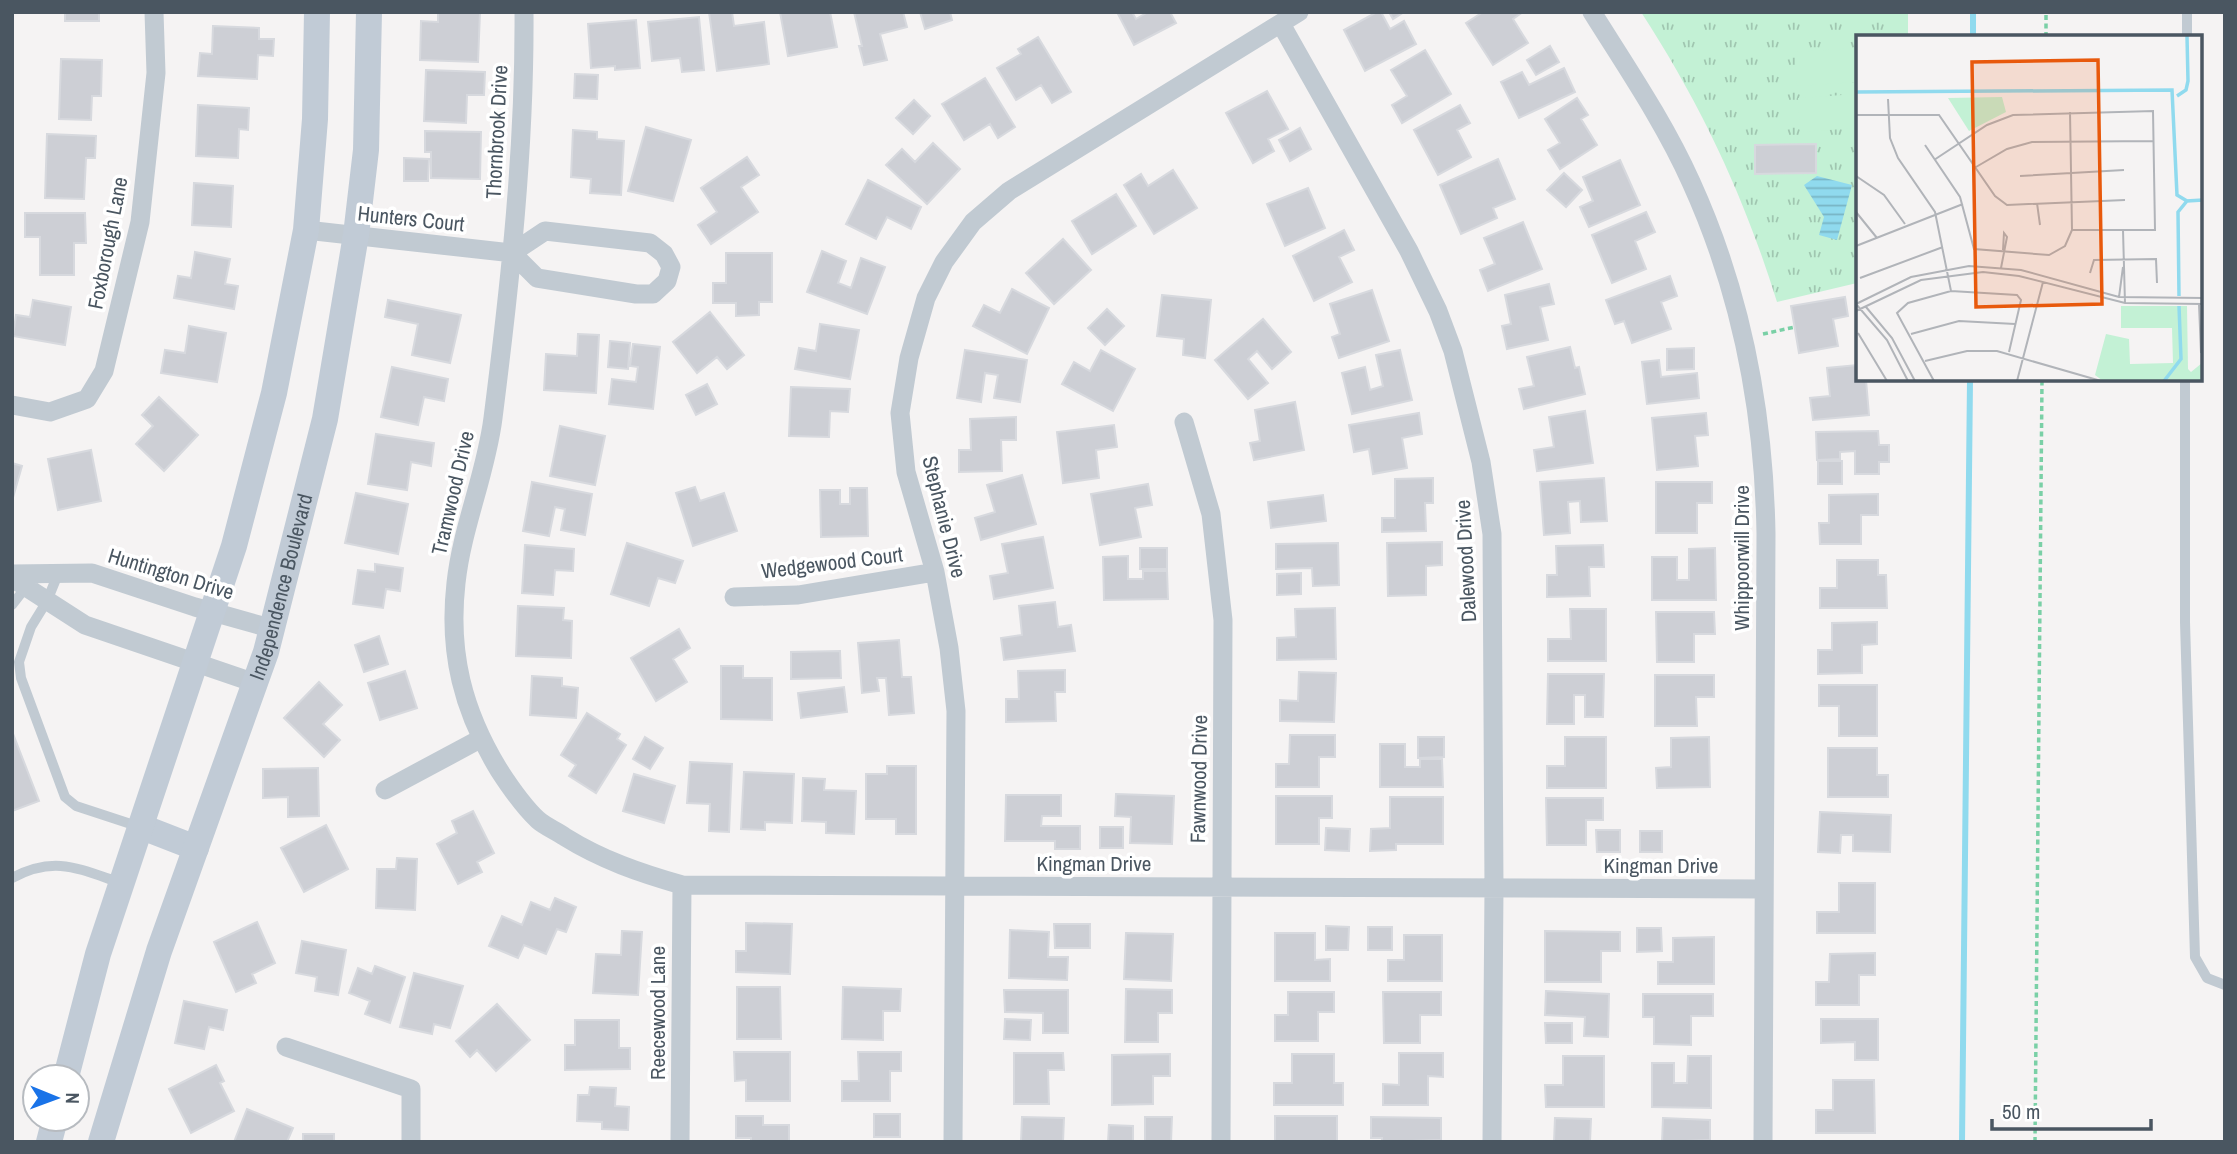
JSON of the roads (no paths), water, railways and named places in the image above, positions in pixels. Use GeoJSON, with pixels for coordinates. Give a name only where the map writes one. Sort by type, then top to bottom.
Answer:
{"type":"FeatureCollection","features":[{"type":"Feature","properties":{"kind":"main road"},"geometry":{"type":"LineString","coordinates":[[70,1063],[121,884],[234,546],[274,393],[306,230],[315,119],[317,12]]}},
{"type":"Feature","properties":{"kind":"main road","name":"Independence Boulevard"},"geometry":{"type":"LineString","coordinates":[[101,1142],[159,951],[273,629],[325,419],[356,235],[366,150],[369,12]]}},
{"type":"Feature","properties":{"kind":"main road"},"geometry":{"type":"LineString","coordinates":[[142,827],[196,848]]}},
{"type":"Feature","properties":{"kind":"street","name":"Foxborough Lane"},"geometry":{"type":"LineString","coordinates":[[12,405],[50,412],[87,399],[104,371],[140,222],[156,73],[154,12]]}},
{"type":"Feature","properties":{"kind":"street","name":"Thornbrook Drive"},"geometry":{"type":"LineString","coordinates":[[512,253],[524,95],[524,12]]}},
{"type":"Feature","properties":{"kind":"street","name":"Stephanie Drive"},"geometry":{"type":"LineString","coordinates":[[953,1142],[956,711],[949,648],[935,572],[906,472],[900,413],[909,358],[926,298],[944,261],[973,222],[1009,191],[1299,12]]}},
{"type":"Feature","properties":{"kind":"street","name":"Whippoorwill Drive"},"geometry":{"type":"LineString","coordinates":[[1592,12],[1645,95],[1692,183],[1727,275],[1744,337],[1759,422],[1766,506],[1763,1142]]}},
{"type":"Feature","properties":{"kind":"street","name":"Dalewood Drive"},"geometry":{"type":"LineString","coordinates":[[1281,24],[1409,251],[1437,311],[1453,351],[1481,462],[1492,534],[1492,1142]]}},
{"type":"Feature","properties":{"kind":"street","name":"Hunters Court"},"geometry":{"type":"LineString","coordinates":[[306,230],[512,253]]}},
{"type":"Feature","properties":{"kind":"street"},"geometry":{"type":"LineString","coordinates":[[545,231],[650,243],[664,254],[671,268],[667,281],[653,294],[635,294],[537,278],[512,253],[545,231]]}},
{"type":"Feature","properties":{"kind":"street","name":"Tramwood Drive"},"geometry":{"type":"LineString","coordinates":[[480,739],[459,677],[453,630],[456,581],[491,433],[512,253]]}},
{"type":"Feature","properties":{"kind":"street","name":"Fawnwood Drive"},"geometry":{"type":"LineString","coordinates":[[1184,422],[1210,514],[1223,620],[1222,1142]]}},
{"type":"Feature","properties":{"kind":"street","name":"Wedgewood Court"},"geometry":{"type":"LineString","coordinates":[[734,597],[798,595],[935,572]]}},
{"type":"Feature","properties":{"kind":"street","name":"Huntington Drive"},"geometry":{"type":"LineString","coordinates":[[17,579],[58,573],[92,573],[273,629]]}},
{"type":"Feature","properties":{"kind":"street"},"geometry":{"type":"LineString","coordinates":[[17,579],[85,625],[255,683]]}},
{"type":"Feature","properties":{"kind":"street"},"geometry":{"type":"LineString","coordinates":[[385,790],[480,739]]}},
{"type":"Feature","properties":{"kind":"street","name":"Kingman Drive"},"geometry":{"type":"LineString","coordinates":[[480,739],[511,788],[538,820],[588,851],[629,870],[682,885],[1764,890]]}},
{"type":"Feature","properties":{"kind":"street","name":"Reecewood Lane"},"geometry":{"type":"LineString","coordinates":[[680,1142],[682,885]]}},
{"type":"Feature","properties":{"kind":"street"},"geometry":{"type":"LineString","coordinates":[[286,1047],[411,1089],[411,1142]]}},
{"type":"Feature","properties":{"kind":"lane"},"geometry":{"type":"LineString","coordinates":[[2187,12],[2187,35]]}},
{"type":"Feature","properties":{"kind":"lane"},"geometry":{"type":"LineString","coordinates":[[2185,382],[2185,622],[2195,957],[2207,978],[2225,985]]}},
{"type":"Feature","properties":{"kind":"lane"},"geometry":{"type":"LineString","coordinates":[[58,573],[47,601],[32,626],[19,662],[21,678],[65,797],[76,806],[142,827]]}},
{"type":"Feature","properties":{"kind":"lane"},"geometry":{"type":"LineString","coordinates":[[12,605],[17,579]]}},
{"type":"Feature","properties":{"kind":"lane"},"geometry":{"type":"LineString","coordinates":[[12,878],[26,870],[47,864],[63,866],[121,884]]}},
{"type":"Feature","properties":{"kind":"water"},"geometry":{"type":"Polygon","coordinates":[[[1817,176],[1852,185],[1837,240],[1819,235],[1824,217],[1804,185],[1817,176]]]}},
{"type":"Feature","properties":{"kind":"waterway"},"geometry":{"type":"LineString","coordinates":[[1973,12],[1973,35]]}},
{"type":"Feature","properties":{"kind":"waterway"},"geometry":{"type":"LineString","coordinates":[[1962,1142],[1970,382]]}}]}
